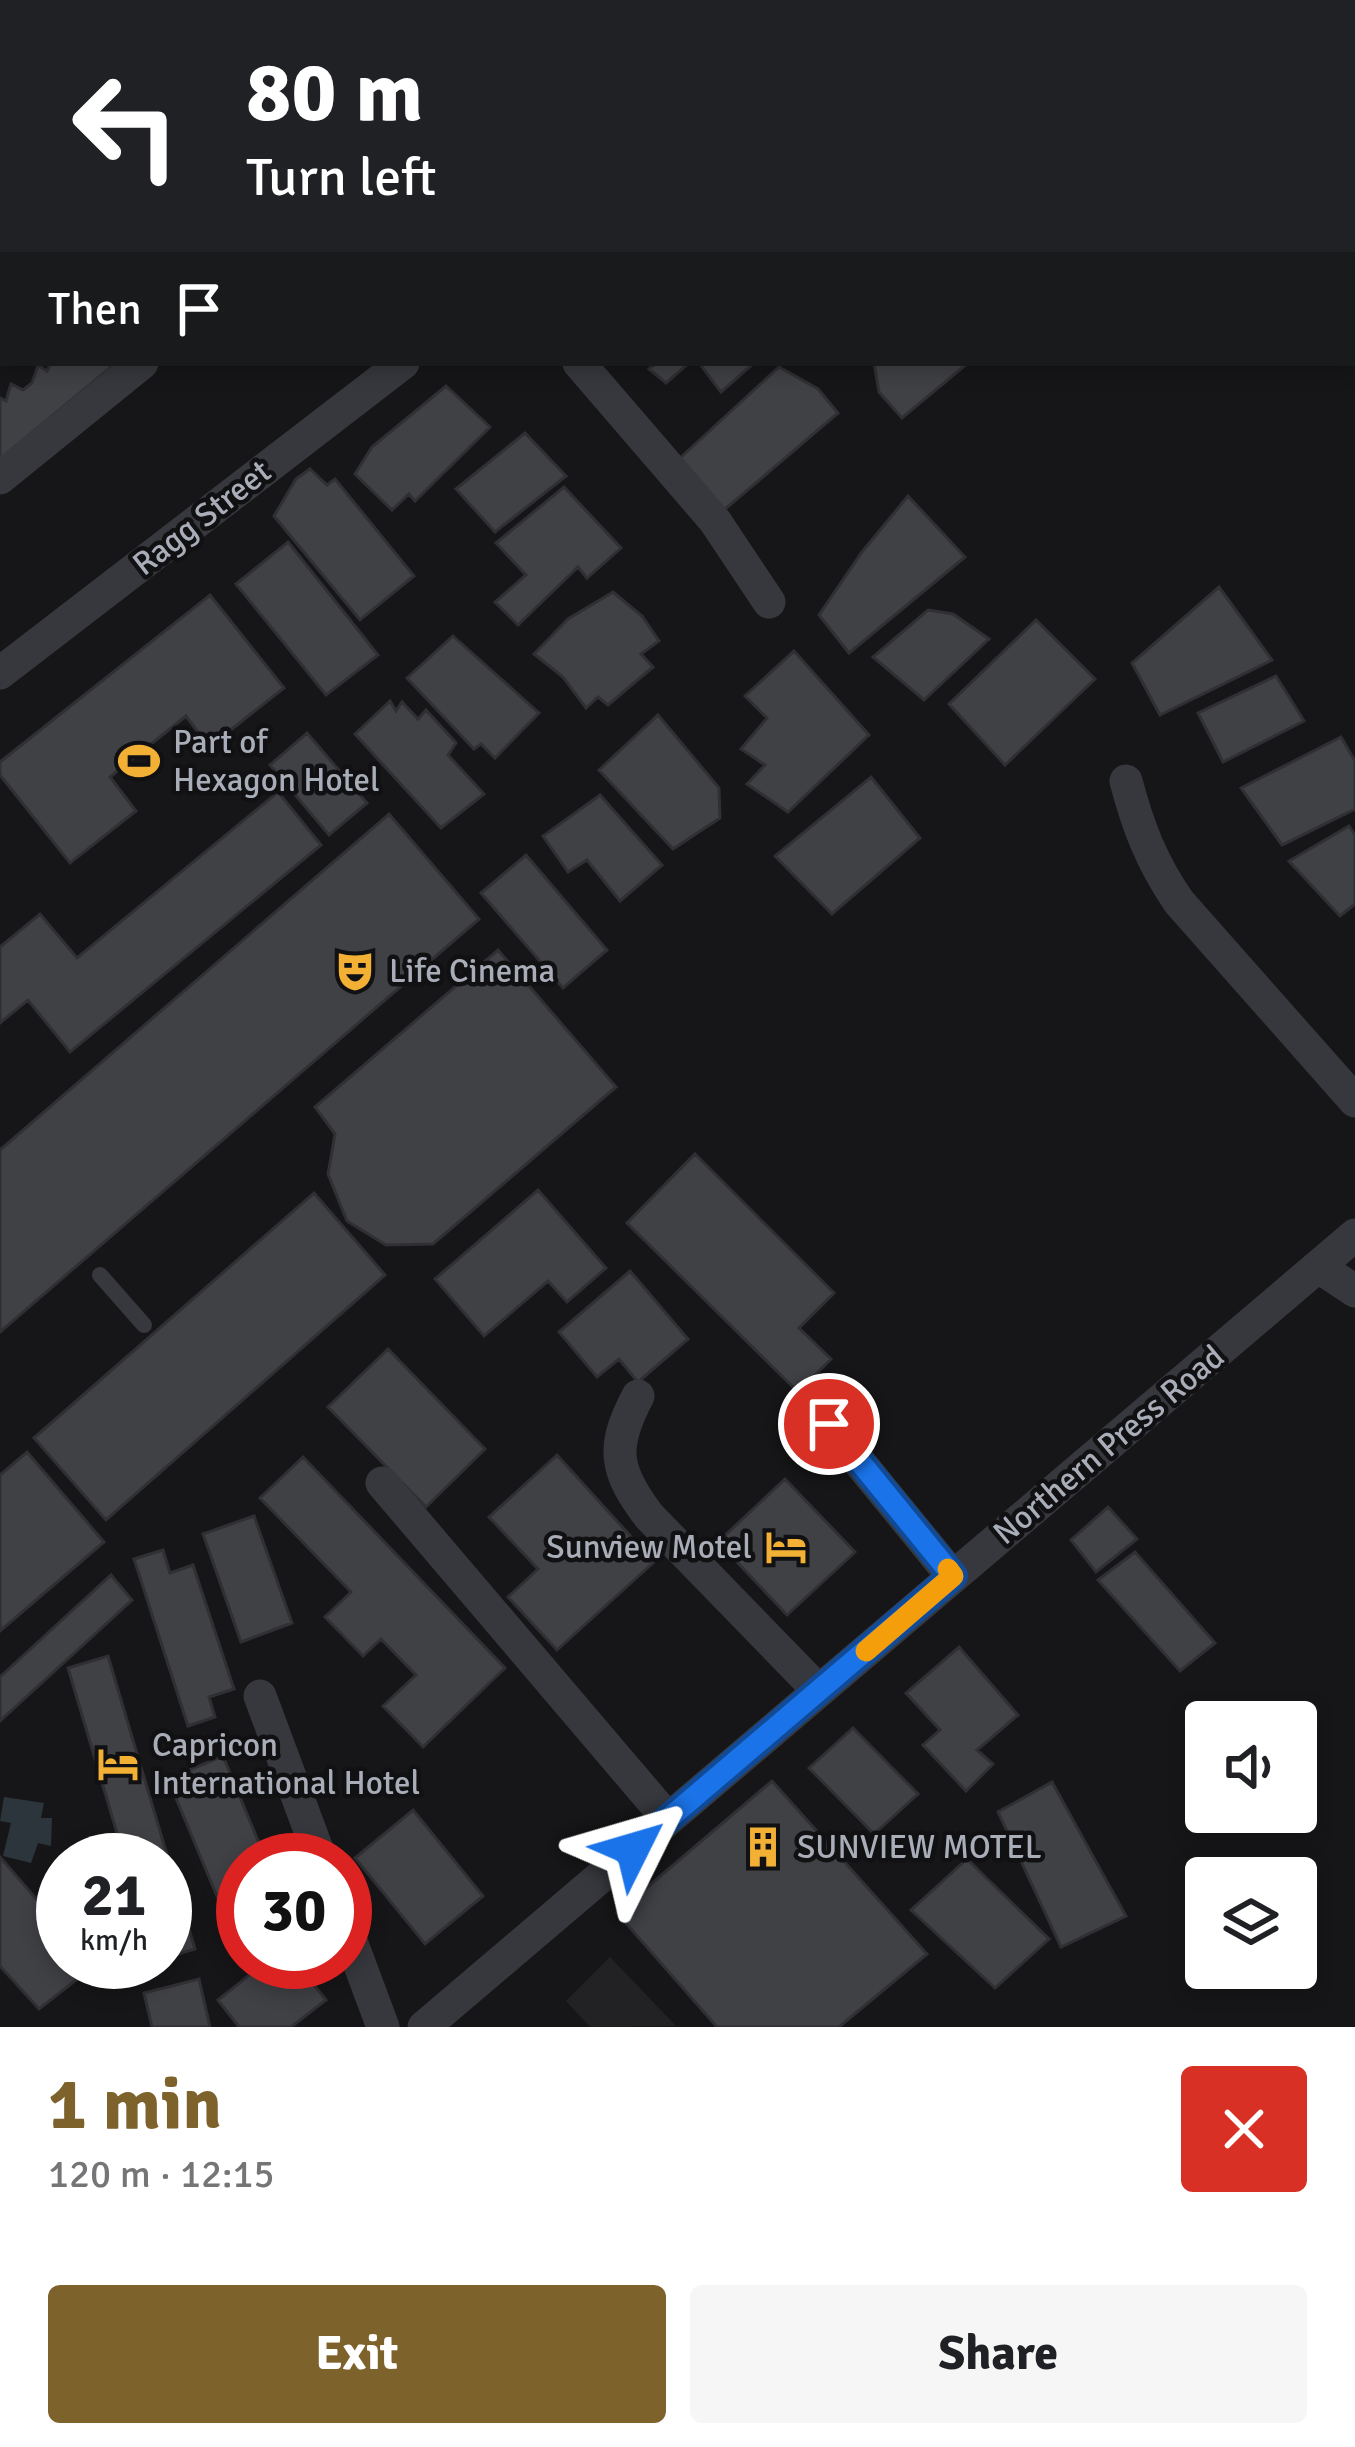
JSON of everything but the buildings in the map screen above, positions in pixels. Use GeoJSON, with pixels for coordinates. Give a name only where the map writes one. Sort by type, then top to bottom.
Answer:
{"type":"FeatureCollection","features":[{"type":"Feature","properties":{"kind":"street"},"geometry":{"type":"LineString","coordinates":[[0,478],[138,366]]}},
{"type":"Feature","properties":{"kind":"street","name":"Ragg Street"},"geometry":{"type":"LineString","coordinates":[[0,673],[399,366]]}},
{"type":"Feature","properties":{"kind":"street"},"geometry":{"type":"LineString","coordinates":[[582,366],[715,521],[769,602]]}},
{"type":"Feature","properties":{"kind":"street"},"geometry":{"type":"LineString","coordinates":[[1126,781],[1155,868],[1179,902],[1355,1101]]}},
{"type":"Feature","properties":{"kind":"street","name":"Northern Press Road"},"geometry":{"type":"LineString","coordinates":[[424,2027],[1355,1235]]}},
{"type":"Feature","properties":{"kind":"street"},"geometry":{"type":"LineString","coordinates":[[1319,1267],[1355,1291]]}},
{"type":"Feature","properties":{"kind":"street"},"geometry":{"type":"LineString","coordinates":[[638,1396],[622,1427],[618,1458],[627,1487],[649,1516],[819,1691]]}},
{"type":"Feature","properties":{"kind":"street"},"geometry":{"type":"LineString","coordinates":[[829,1424],[953,1576]]}},
{"type":"Feature","properties":{"kind":"street"},"geometry":{"type":"LineString","coordinates":[[382,1483],[668,1820]]}},
{"type":"Feature","properties":{"kind":"street"},"geometry":{"type":"LineString","coordinates":[[260,1696],[311,1833]]}},
{"type":"Feature","properties":{"kind":"street"},"geometry":{"type":"LineString","coordinates":[[368,1989],[382,2027]]}},
{"type":"Feature","properties":{"kind":"lane"},"geometry":{"type":"LineString","coordinates":[[100,1275],[144,1325]]}},
{"type":"Feature","properties":{"kind":"shaded area"},"geometry":{"type":"Polygon","coordinates":[[[4,1797],[44,1803],[41,1818],[52,1818],[51,1833],[36,1833],[31,1863],[3,1856],[11,1823],[0,1821],[4,1797]]]}},
{"type":"Feature","properties":{"kind":"shaded area"},"geometry":{"type":"Polygon","coordinates":[[[610,1957],[676,2026],[590,2027],[566,2001],[610,1957]]]}},
{"type":"Feature","properties":{"kind":"slow traffic"},"geometry":{"type":"LineString","coordinates":[[866,1651],[953,1576],[948,1569]]}},
{"type":"Feature","properties":{"kind":"place","name":"Part of Hexagon Hotel"},"geometry":{"type":"Point","coordinates":[139,761]}},
{"type":"Feature","properties":{"kind":"place","name":"Life Cinema"},"geometry":{"type":"Point","coordinates":[355,971]}},
{"type":"Feature","properties":{"kind":"place","name":"Sunview Motel"},"geometry":{"type":"Point","coordinates":[786,1547]}},
{"type":"Feature","properties":{"kind":"place","name":"Capricon International Hotel"},"geometry":{"type":"Point","coordinates":[118,1764]}},
{"type":"Feature","properties":{"kind":"place","name":"SUNVIEW MOTEL"},"geometry":{"type":"Point","coordinates":[763,1847]}},
{"type":"Feature","properties":{"kind":"route"},"geometry":{"type":"LineString","coordinates":[[633,1849],[953,1576],[829,1424]]}}]}
